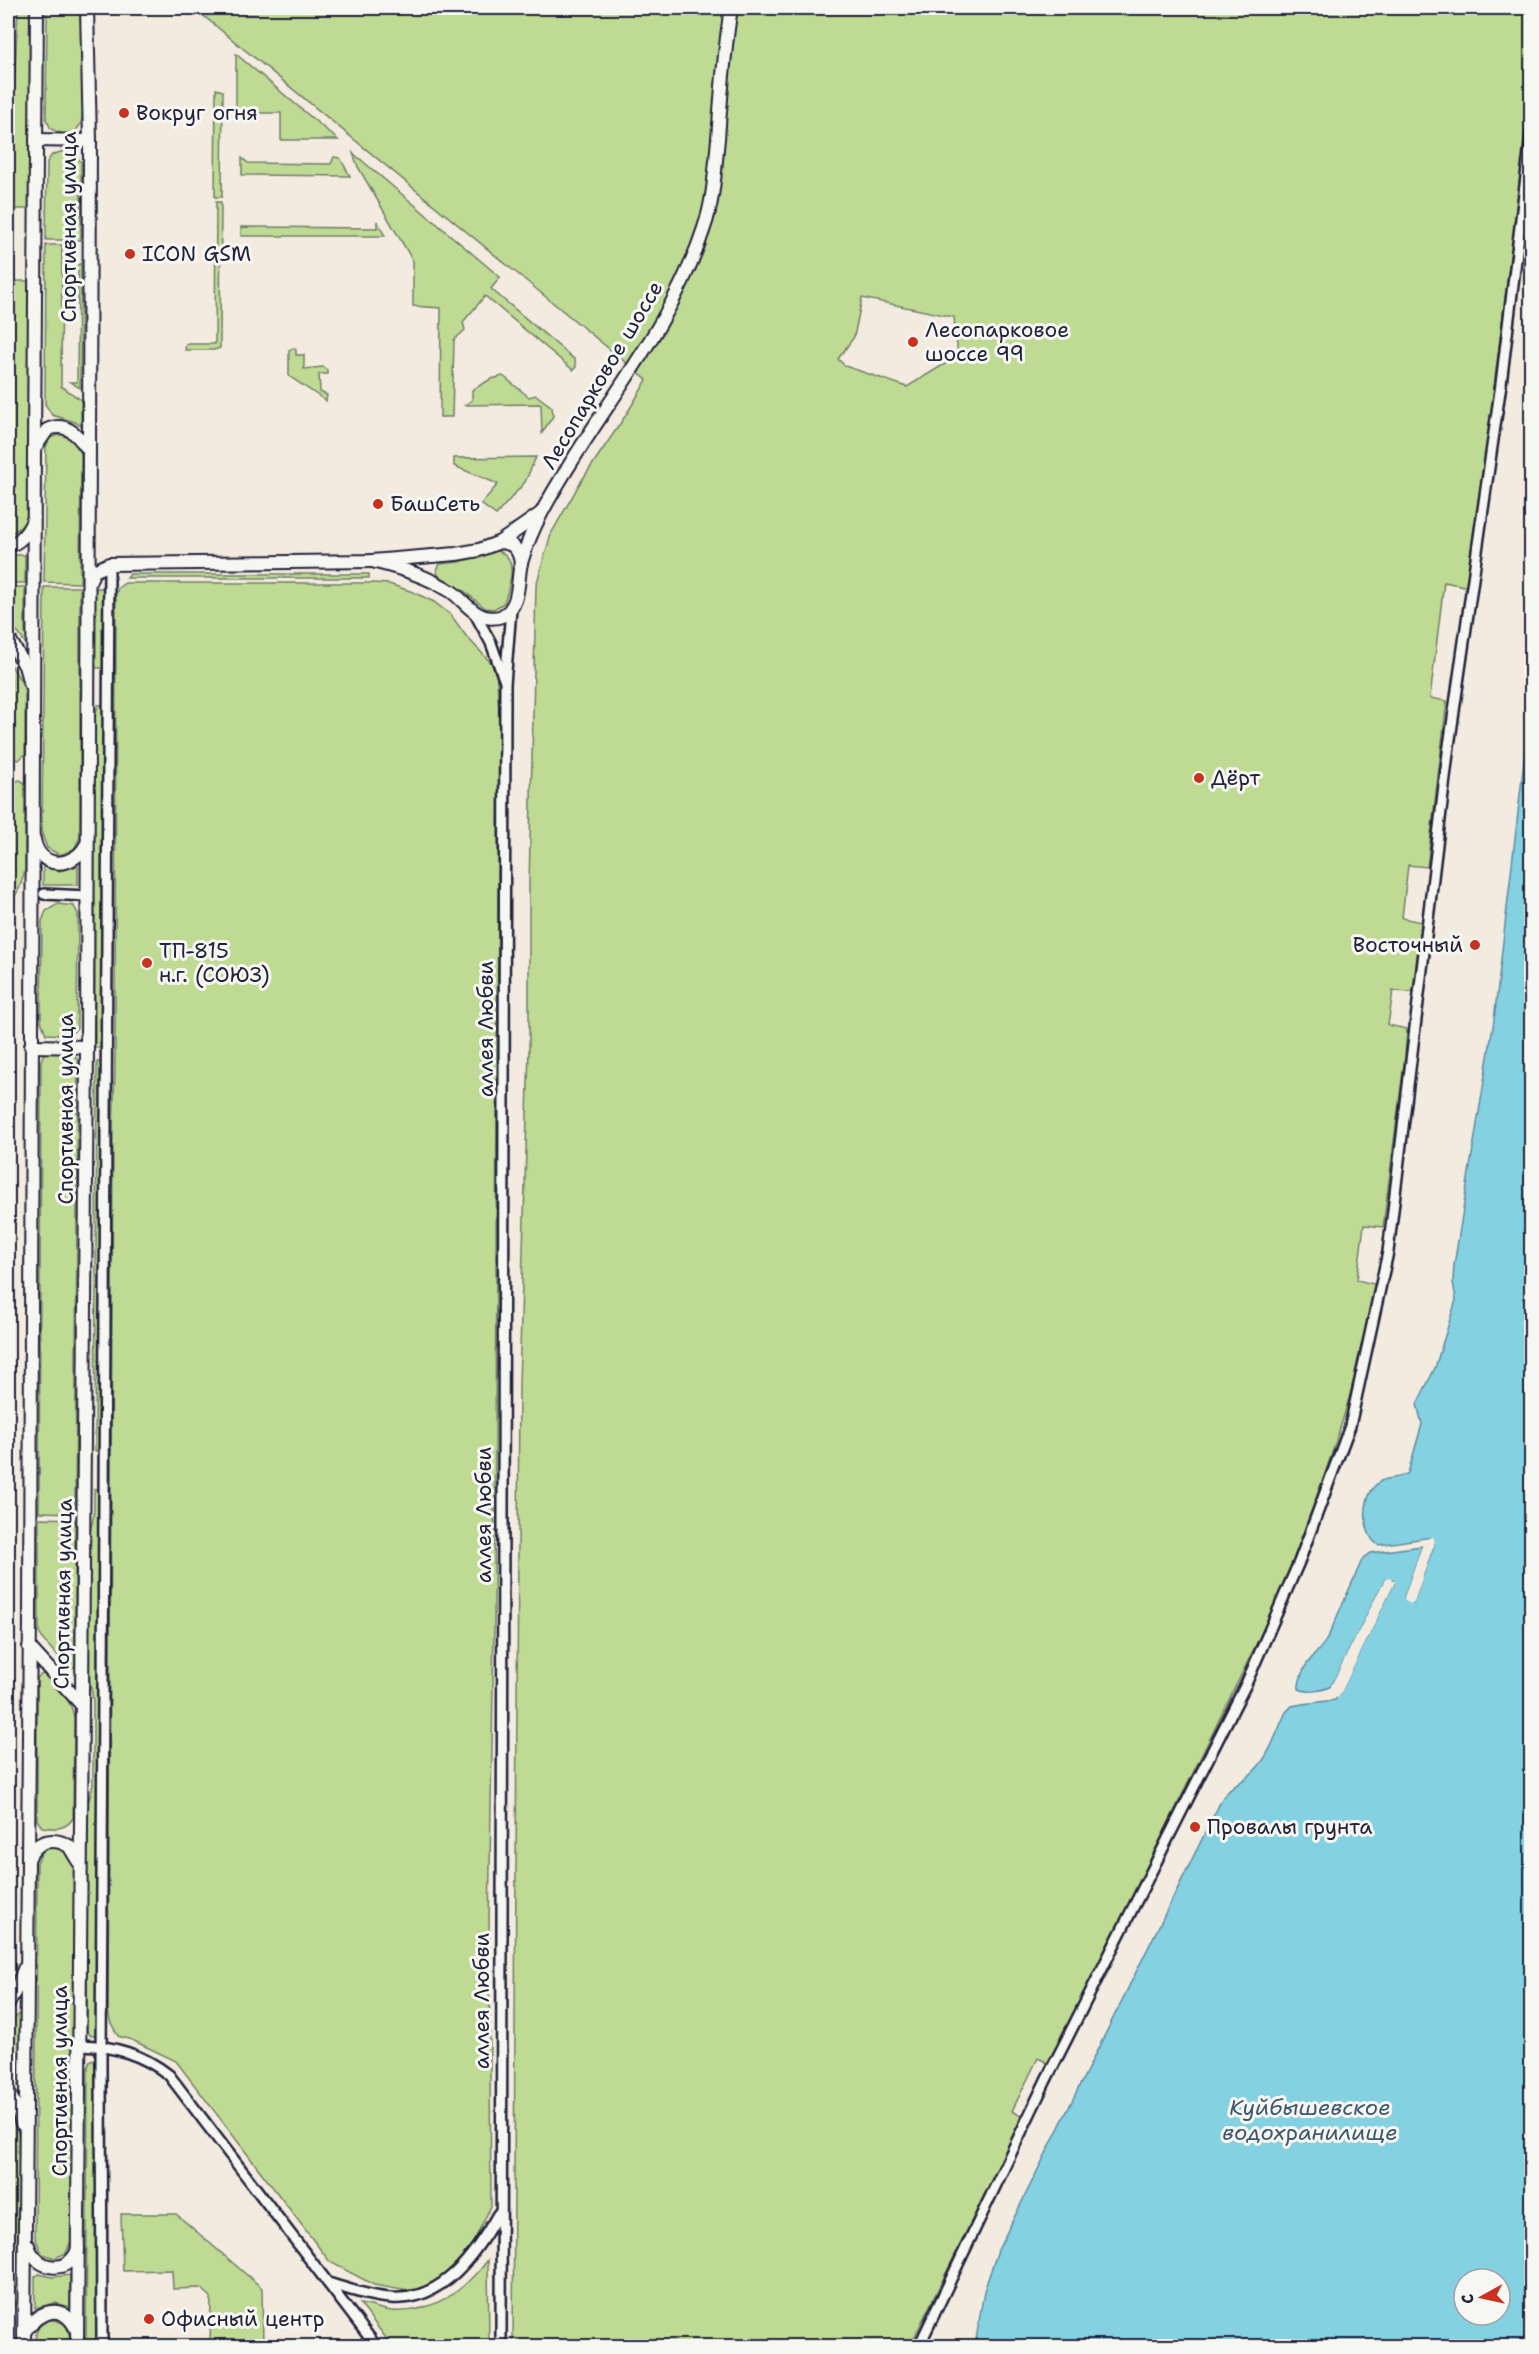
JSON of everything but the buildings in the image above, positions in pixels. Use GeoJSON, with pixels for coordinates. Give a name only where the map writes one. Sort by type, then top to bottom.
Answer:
{"type":"FeatureCollection","features":[{"type":"Feature","properties":{"kind":"main road","name":"Спортивная улица"},"geometry":{"type":"LineString","coordinates":[[24,2346],[35,708],[37,8]]}},
{"type":"Feature","properties":{"kind":"main road","name":"Спортивная улица"},"geometry":{"type":"LineString","coordinates":[[77,2346],[87,1047],[87,448],[90,141],[87,8]]}},
{"type":"Feature","properties":{"kind":"main road","name":"Лесопарковое шоссе"},"geometry":{"type":"LineString","coordinates":[[511,609],[521,563],[541,513],[658,327],[681,283],[705,228],[715,177],[731,8]]}},
{"type":"Feature","properties":{"kind":"main road"},"geometry":{"type":"LineString","coordinates":[[36,140],[90,141]]}},
{"type":"Feature","properties":{"kind":"main road"},"geometry":{"type":"LineString","coordinates":[[34,449],[47,430],[57,427],[73,431],[87,448]]}},
{"type":"Feature","properties":{"kind":"main road","name":"Лесопарковое шоссе"},"geometry":{"type":"LineString","coordinates":[[372,561],[440,556],[479,550],[500,542],[541,513]]}},
{"type":"Feature","properties":{"kind":"main road"},"geometry":{"type":"LineString","coordinates":[[8,546],[15,544],[29,531],[35,516]]}},
{"type":"Feature","properties":{"kind":"main road"},"geometry":{"type":"LineString","coordinates":[[88,541],[95,556],[109,564]]}},
{"type":"Feature","properties":{"kind":"main road"},"geometry":{"type":"LineString","coordinates":[[500,542],[512,544],[516,548],[521,563]]}},
{"type":"Feature","properties":{"kind":"main road"},"geometry":{"type":"LineString","coordinates":[[434,582],[430,576],[431,563],[440,556]]}},
{"type":"Feature","properties":{"kind":"main road"},"geometry":{"type":"LineString","coordinates":[[88,585],[94,571],[109,564],[372,561],[409,571],[434,582],[486,617],[494,618],[511,609]]}},
{"type":"Feature","properties":{"kind":"main road"},"geometry":{"type":"LineString","coordinates":[[8,637],[25,666],[35,708]]}},
{"type":"Feature","properties":{"kind":"main road","name":"Спортивная улица"},"geometry":{"type":"LineString","coordinates":[[33,832],[39,852],[58,863],[74,860],[81,854],[87,843]]}},
{"type":"Feature","properties":{"kind":"main road"},"geometry":{"type":"LineString","coordinates":[[32,1046],[87,1047]]}},
{"type":"Feature","properties":{"kind":"main road"},"geometry":{"type":"LineString","coordinates":[[29,1647],[81,1704]]}},
{"type":"Feature","properties":{"kind":"main road"},"geometry":{"type":"LineString","coordinates":[[28,1863],[31,1852],[38,1845],[54,1840],[69,1846],[80,1865]]}},
{"type":"Feature","properties":{"kind":"main road"},"geometry":{"type":"LineString","coordinates":[[8,2004],[27,1960]]}},
{"type":"Feature","properties":{"kind":"main road"},"geometry":{"type":"LineString","coordinates":[[8,2092],[18,2110],[26,2135]]}},
{"type":"Feature","properties":{"kind":"main road"},"geometry":{"type":"LineString","coordinates":[[25,2232],[30,2253],[48,2267],[64,2265],[72,2260],[79,2244]]}},
{"type":"Feature","properties":{"kind":"main road"},"geometry":{"type":"LineString","coordinates":[[24,2332],[34,2318],[51,2312],[68,2317],[77,2332]]}},
{"type":"Feature","properties":{"kind":"street"},"geometry":{"type":"LineString","coordinates":[[919,2346],[1046,2080],[1246,1684],[1299,1562],[1350,1426],[1388,1252],[1447,764],[1501,384],[1532,127]]}},
{"type":"Feature","properties":{"kind":"street"},"geometry":{"type":"LineString","coordinates":[[102,2346],[109,564]]}},
{"type":"Feature","properties":{"kind":"street","name":"аллея Любви"},"geometry":{"type":"LineString","coordinates":[[501,2346],[506,684],[511,609]]}},
{"type":"Feature","properties":{"kind":"street","name":"аллея Любви"},"geometry":{"type":"LineString","coordinates":[[474,611],[491,643],[506,684]]}},
{"type":"Feature","properties":{"kind":"street"},"geometry":{"type":"LineString","coordinates":[[44,894],[87,896]]}},
{"type":"Feature","properties":{"kind":"street"},"geometry":{"type":"LineString","coordinates":[[80,2045],[102,2046],[134,2054],[169,2075],[376,2346]]}},
{"type":"Feature","properties":{"kind":"street"},"geometry":{"type":"LineString","coordinates":[[328,2283],[393,2298],[406,2298],[434,2289],[459,2269],[472,2254],[500,2212]]}},
{"type":"Feature","properties":{"kind":"green space"},"geometry":{"type":"Polygon","coordinates":[[[18,8],[31,8],[30,206],[26,209],[8,209],[18,8]]]}},
{"type":"Feature","properties":{"kind":"green space"},"geometry":{"type":"Polygon","coordinates":[[[47,8],[81,8],[84,69],[82,117],[77,129],[65,135],[51,129],[46,119],[47,8]]]}},
{"type":"Feature","properties":{"kind":"green space"},"geometry":{"type":"Polygon","coordinates":[[[194,8],[1531,8],[1531,91],[1469,587],[1444,582],[1430,698],[1447,701],[1427,867],[1408,865],[1402,918],[1421,922],[1413,992],[1393,991],[1388,1025],[1407,1029],[1405,1056],[1383,1227],[1364,1225],[1357,1280],[1374,1284],[1358,1365],[1321,1485],[1277,1602],[1050,2064],[1038,2058],[1012,2111],[1023,2117],[910,2346],[513,2346],[519,1384],[529,1049],[529,885],[536,586],[551,534],[580,483],[647,380],[194,8]],[[862,298],[854,337],[838,359],[845,366],[907,387],[958,356],[954,317],[862,298]]]}},
{"type":"Feature","properties":{"kind":"green space"},"geometry":{"type":"Polygon","coordinates":[[[236,54],[338,140],[281,140],[281,113],[236,113],[236,54]]]}},
{"type":"Feature","properties":{"kind":"green space"},"geometry":{"type":"Polygon","coordinates":[[[216,89],[223,91],[222,197],[215,197],[216,89]]]}},
{"type":"Feature","properties":{"kind":"green space"},"geometry":{"type":"Polygon","coordinates":[[[66,150],[75,154],[81,162],[81,240],[46,240],[47,162],[52,155],[66,150]]]}},
{"type":"Feature","properties":{"kind":"green space"},"geometry":{"type":"Polygon","coordinates":[[[353,153],[500,277],[491,289],[575,360],[576,367],[573,370],[485,296],[463,322],[465,330],[454,340],[452,417],[440,417],[441,308],[413,306],[413,261],[358,167],[353,153]]]}},
{"type":"Feature","properties":{"kind":"green space"},"geometry":{"type":"Polygon","coordinates":[[[334,157],[340,158],[350,176],[242,175],[242,158],[248,163],[331,164],[334,157]]]}},
{"type":"Feature","properties":{"kind":"green space"},"geometry":{"type":"Polygon","coordinates":[[[216,202],[221,202],[220,348],[185,350],[186,344],[215,344],[216,202]]]}},
{"type":"Feature","properties":{"kind":"green space"},"geometry":{"type":"Polygon","coordinates":[[[377,221],[385,236],[241,236],[241,227],[377,228],[377,221]]]}},
{"type":"Feature","properties":{"kind":"green space"},"geometry":{"type":"Polygon","coordinates":[[[46,245],[62,245],[61,386],[81,400],[81,426],[52,415],[45,404],[46,245]]]}},
{"type":"Feature","properties":{"kind":"green space"},"geometry":{"type":"Polygon","coordinates":[[[81,263],[80,388],[70,382],[77,382],[78,271],[71,270],[81,263]]]}},
{"type":"Feature","properties":{"kind":"green space"},"geometry":{"type":"Polygon","coordinates":[[[8,281],[28,281],[27,515],[20,527],[8,535],[8,281]]]}},
{"type":"Feature","properties":{"kind":"green space"},"geometry":{"type":"Polygon","coordinates":[[[294,348],[296,355],[304,355],[304,369],[323,367],[327,370],[327,374],[319,374],[320,392],[327,395],[326,401],[289,376],[289,350],[294,348]]]}},
{"type":"Feature","properties":{"kind":"green space"},"geometry":{"type":"Polygon","coordinates":[[[503,376],[529,397],[536,395],[552,407],[553,416],[542,433],[541,404],[465,405],[472,400],[472,390],[491,379],[503,376]]]}},
{"type":"Feature","properties":{"kind":"green space"},"geometry":{"type":"Polygon","coordinates":[[[65,433],[75,441],[81,454],[80,583],[44,582],[46,447],[50,438],[65,433]]]}},
{"type":"Feature","properties":{"kind":"green space"},"geometry":{"type":"Polygon","coordinates":[[[536,457],[525,482],[496,515],[481,504],[498,484],[454,466],[454,458],[536,457]]]}},
{"type":"Feature","properties":{"kind":"green space"},"geometry":{"type":"Polygon","coordinates":[[[498,551],[505,554],[509,560],[511,574],[504,603],[494,609],[485,608],[464,591],[438,577],[437,570],[440,564],[459,562],[498,551]]]}},
{"type":"Feature","properties":{"kind":"green space"},"geometry":{"type":"Polygon","coordinates":[[[8,555],[25,555],[25,583],[8,583],[8,555]]]}},
{"type":"Feature","properties":{"kind":"green space"},"geometry":{"type":"Polygon","coordinates":[[[130,574],[369,574],[369,578],[127,578],[130,574]]]}},
{"type":"Feature","properties":{"kind":"green space"},"geometry":{"type":"Polygon","coordinates":[[[125,583],[389,584],[434,602],[451,615],[466,636],[496,668],[499,710],[494,1626],[489,1926],[491,2206],[469,2251],[454,2268],[428,2286],[408,2291],[374,2285],[330,2262],[176,2061],[132,2040],[118,2036],[110,2021],[108,2010],[116,594],[118,588],[125,583]]]}},
{"type":"Feature","properties":{"kind":"green space"},"geometry":{"type":"Polygon","coordinates":[[[8,587],[25,587],[25,633],[28,634],[28,647],[8,619],[8,587]]]}},
{"type":"Feature","properties":{"kind":"green space"},"geometry":{"type":"Polygon","coordinates":[[[44,587],[80,587],[80,837],[74,849],[60,855],[47,848],[42,834],[44,587]]]}},
{"type":"Feature","properties":{"kind":"green space"},"geometry":{"type":"Polygon","coordinates":[[[95,588],[107,588],[106,668],[96,668],[94,655],[95,588]]]}},
{"type":"Feature","properties":{"kind":"green space"},"geometry":{"type":"Polygon","coordinates":[[[8,660],[25,688],[25,754],[19,760],[13,759],[10,755],[11,679],[8,676],[8,660]]]}},
{"type":"Feature","properties":{"kind":"green space"},"geometry":{"type":"Polygon","coordinates":[[[98,705],[106,705],[105,1048],[95,1048],[94,720],[98,705]]]}},
{"type":"Feature","properties":{"kind":"green space"},"geometry":{"type":"Polygon","coordinates":[[[20,780],[25,783],[25,870],[20,887],[8,909],[10,783],[20,780]]]}},
{"type":"Feature","properties":{"kind":"green space"},"geometry":{"type":"Polygon","coordinates":[[[43,864],[59,871],[78,866],[78,885],[43,885],[43,864]]]}},
{"type":"Feature","properties":{"kind":"green space"},"geometry":{"type":"Polygon","coordinates":[[[58,904],[74,906],[78,914],[77,1028],[70,1035],[46,1034],[41,1021],[42,921],[46,911],[58,904]]]}},
{"type":"Feature","properties":{"kind":"green space"},"geometry":{"type":"Polygon","coordinates":[[[49,1051],[72,1052],[78,1060],[75,1513],[39,1512],[41,1061],[43,1055],[49,1051]]]}},
{"type":"Feature","properties":{"kind":"green space"},"geometry":{"type":"Polygon","coordinates":[[[97,1062],[104,1062],[102,1451],[95,1451],[97,1062]]]}},
{"type":"Feature","properties":{"kind":"green space"},"geometry":{"type":"Polygon","coordinates":[[[94,1489],[103,1489],[98,2034],[91,2036],[87,2031],[87,1807],[93,1785],[93,1701],[88,1668],[89,1536],[94,1515],[94,1489]]]}},
{"type":"Feature","properties":{"kind":"green space"},"geometry":{"type":"Polygon","coordinates":[[[39,1518],[75,1519],[75,1666],[72,1668],[67,1666],[43,1640],[39,1632],[39,1518]]]}},
{"type":"Feature","properties":{"kind":"green space"},"geometry":{"type":"Polygon","coordinates":[[[42,1674],[63,1693],[74,1718],[73,1818],[64,1827],[56,1828],[42,1827],[37,1820],[37,1678],[42,1674]]]}},
{"type":"Feature","properties":{"kind":"green space"},"geometry":{"type":"Polygon","coordinates":[[[50,1846],[63,1848],[74,1865],[71,2241],[66,2253],[55,2258],[42,2254],[35,2237],[37,1863],[42,1852],[50,1846]]]}},
{"type":"Feature","properties":{"kind":"green space"},"geometry":{"type":"Polygon","coordinates":[[[20,2013],[20,2088],[8,2075],[8,2025],[20,2013]]]}},
{"type":"Feature","properties":{"kind":"green space"},"geometry":{"type":"Polygon","coordinates":[[[90,2061],[97,2061],[98,2346],[86,2346],[88,2067],[90,2061]]]}},
{"type":"Feature","properties":{"kind":"green space"},"geometry":{"type":"Polygon","coordinates":[[[8,2106],[18,2133],[19,2155],[19,2293],[17,2303],[9,2309],[8,2106]]]}},
{"type":"Feature","properties":{"kind":"green space"},"geometry":{"type":"Polygon","coordinates":[[[121,2214],[176,2214],[262,2288],[263,2346],[210,2346],[211,2297],[201,2288],[173,2289],[172,2270],[123,2271],[121,2214]]]}},
{"type":"Feature","properties":{"kind":"green space"},"geometry":{"type":"Polygon","coordinates":[[[488,2260],[489,2346],[392,2346],[360,2304],[392,2311],[420,2309],[458,2290],[488,2260]]]}},
{"type":"Feature","properties":{"kind":"green space"},"geometry":{"type":"Polygon","coordinates":[[[39,2274],[52,2277],[70,2275],[70,2307],[55,2303],[35,2308],[35,2277],[39,2274]]]}},
{"type":"Feature","properties":{"kind":"green space"},"geometry":{"type":"Polygon","coordinates":[[[51,2320],[61,2322],[67,2328],[70,2346],[35,2346],[37,2330],[42,2324],[51,2320]]]}},
{"type":"Feature","properties":{"kind":"water","name":"Куйбышевское водохранилище"},"geometry":{"type":"Polygon","coordinates":[[[1531,700],[1531,2346],[975,2346],[984,2291],[998,2250],[1223,1797],[1260,1764],[1286,1712],[1292,1706],[1335,1700],[1339,1696],[1394,1584],[1393,1580],[1385,1579],[1331,1686],[1311,1691],[1299,1689],[1299,1685],[1307,1663],[1328,1637],[1363,1558],[1370,1553],[1422,1546],[1404,1597],[1413,1604],[1434,1545],[1432,1537],[1378,1545],[1368,1531],[1367,1502],[1375,1486],[1381,1481],[1408,1473],[1422,1424],[1417,1404],[1435,1368],[1456,1300],[1453,1282],[1494,1020],[1531,700]]]}},
{"type":"Feature","properties":{"kind":"pier"},"geometry":{"type":"Polygon","coordinates":[[[1432,1536],[1434,1544],[1414,1602],[1411,1604],[1405,1601],[1404,1597],[1423,1543],[1425,1549],[1407,1598],[1411,1601],[1431,1544],[1431,1540],[1426,1540],[1432,1536]]]}},
{"type":"Feature","properties":{"kind":"pier"},"geometry":{"type":"Polygon","coordinates":[[[1385,1579],[1395,1581],[1394,1584],[1338,1699],[1336,1696],[1392,1582],[1387,1581],[1337,1683],[1333,1689],[1331,1686],[1385,1579]]]}},
{"type":"Feature","properties":{"kind":"place","name":"Вокруг огня"},"geometry":{"type":"Point","coordinates":[124,113]}},
{"type":"Feature","properties":{"kind":"place","name":"ICON GSM"},"geometry":{"type":"Point","coordinates":[130,254]}},
{"type":"Feature","properties":{"kind":"place","name":"Лесопарковое шоссе 99"},"geometry":{"type":"Point","coordinates":[913,342]}},
{"type":"Feature","properties":{"kind":"place","name":"БашСеть"},"geometry":{"type":"Point","coordinates":[378,504]}},
{"type":"Feature","properties":{"kind":"place","name":"Дёрт"},"geometry":{"type":"Point","coordinates":[1199,778]}},
{"type":"Feature","properties":{"kind":"place","name":"Восточный"},"geometry":{"type":"Point","coordinates":[1475,945]}},
{"type":"Feature","properties":{"kind":"place","name":"ТП-815 н.г. (СОЮЗ)"},"geometry":{"type":"Point","coordinates":[147,963]}},
{"type":"Feature","properties":{"kind":"place","name":"Провалы грунта"},"geometry":{"type":"Point","coordinates":[1195,1827]}},
{"type":"Feature","properties":{"kind":"place","name":"Офисный центр"},"geometry":{"type":"Point","coordinates":[149,2319]}}]}
